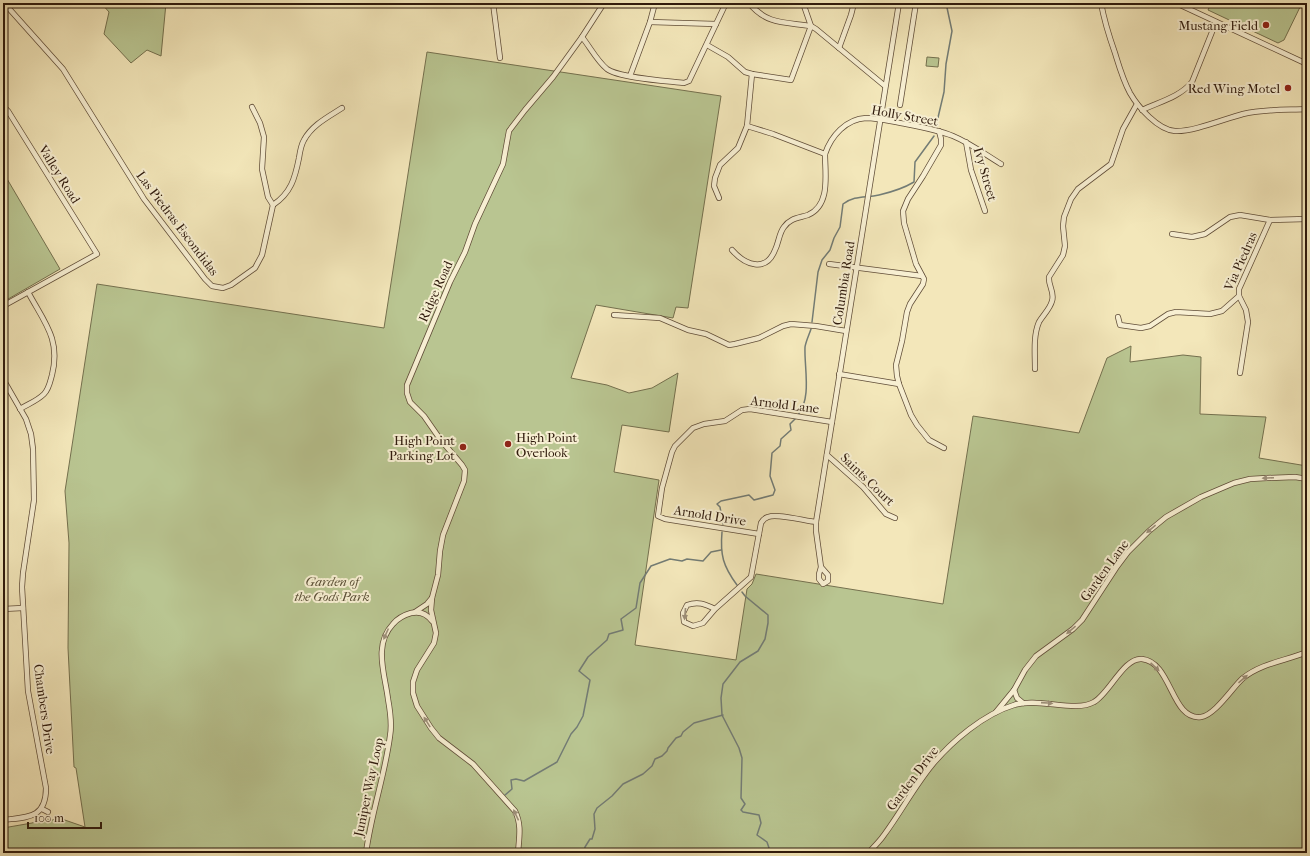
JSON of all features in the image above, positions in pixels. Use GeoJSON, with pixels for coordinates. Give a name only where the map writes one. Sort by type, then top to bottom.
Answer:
{"type":"FeatureCollection","features":[{"type":"Feature","properties":{"kind":"street","name":"Las Piedras Escondidas"},"geometry":{"type":"LineString","coordinates":[[4,3],[63,69],[126,173],[144,199],[205,279],[212,286],[223,288],[231,285],[257,264],[262,255],[273,205]]}},
{"type":"Feature","properties":{"kind":"street"},"geometry":{"type":"LineString","coordinates":[[493,3],[500,58]]}},
{"type":"Feature","properties":{"kind":"street","name":"Ridge Road"},"geometry":{"type":"LineString","coordinates":[[432,621],[432,598],[437,581],[443,535],[465,475],[462,465],[440,439],[424,416],[410,402],[407,393],[407,385],[450,282],[465,252],[475,224],[503,164],[509,131],[525,110],[548,85],[604,3]]}},
{"type":"Feature","properties":{"kind":"street"},"geometry":{"type":"LineString","coordinates":[[630,76],[650,22],[655,3]]}},
{"type":"Feature","properties":{"kind":"street"},"geometry":{"type":"LineString","coordinates":[[582,37],[606,68],[613,72],[630,76],[687,82],[689,81],[707,45],[726,3]]}},
{"type":"Feature","properties":{"kind":"street"},"geometry":{"type":"LineString","coordinates":[[749,3],[759,14],[768,19],[811,26],[885,86]]}},
{"type":"Feature","properties":{"kind":"street"},"geometry":{"type":"LineString","coordinates":[[707,45],[728,57],[740,68],[752,74],[792,80],[811,26],[803,3]]}},
{"type":"Feature","properties":{"kind":"street"},"geometry":{"type":"LineString","coordinates":[[839,48],[854,3]]}},
{"type":"Feature","properties":{"kind":"street","name":"Columbia Road"},"geometry":{"type":"LineString","coordinates":[[821,567],[816,522],[879,119],[899,3]]}},
{"type":"Feature","properties":{"kind":"street"},"geometry":{"type":"LineString","coordinates":[[900,105],[916,3]]}},
{"type":"Feature","properties":{"kind":"street"},"geometry":{"type":"LineString","coordinates":[[1101,3],[1108,32],[1123,78],[1137,104],[1163,127],[1171,131],[1180,131],[1244,114],[1270,110],[1307,109]]}},
{"type":"Feature","properties":{"kind":"street"},"geometry":{"type":"LineString","coordinates":[[1176,3],[1307,64]]}},
{"type":"Feature","properties":{"kind":"street"},"geometry":{"type":"LineString","coordinates":[[650,22],[716,24]]}},
{"type":"Feature","properties":{"kind":"street"},"geometry":{"type":"LineString","coordinates":[[1142,110],[1177,95],[1192,82],[1216,22]]}},
{"type":"Feature","properties":{"kind":"street"},"geometry":{"type":"LineString","coordinates":[[719,198],[714,186],[717,172],[720,165],[738,148],[747,126],[752,74]]}},
{"type":"Feature","properties":{"kind":"street"},"geometry":{"type":"LineString","coordinates":[[1035,369],[1035,346],[1038,327],[1053,299],[1053,292],[1049,281],[1050,277],[1064,255],[1065,246],[1063,226],[1067,206],[1075,192],[1111,164],[1122,129],[1137,104]]}},
{"type":"Feature","properties":{"kind":"street","name":"Valley Road"},"geometry":{"type":"LineString","coordinates":[[3,106],[8,111],[96,254],[28,292]]}},
{"type":"Feature","properties":{"kind":"street"},"geometry":{"type":"LineString","coordinates":[[252,107],[260,123],[264,137],[262,169],[268,197],[273,205],[281,200],[290,187],[296,170],[301,145],[305,138],[314,127],[342,108]]}},
{"type":"Feature","properties":{"kind":"street","name":"Holly Street"},"geometry":{"type":"LineString","coordinates":[[825,154],[832,138],[837,132],[849,124],[861,119],[879,119],[939,131],[966,142],[1001,164]]}},
{"type":"Feature","properties":{"kind":"street"},"geometry":{"type":"LineString","coordinates":[[732,250],[739,258],[752,264],[761,264],[769,259],[775,251],[782,229],[785,225],[793,219],[812,212],[819,206],[825,188],[825,154],[773,134],[747,126]]}},
{"type":"Feature","properties":{"kind":"street"},"geometry":{"type":"LineString","coordinates":[[939,131],[941,145],[908,199],[903,211],[904,223],[916,264],[924,279],[923,284],[910,304],[907,312],[896,365],[899,384],[911,415],[920,431],[929,440],[944,448]]}},
{"type":"Feature","properties":{"kind":"street","name":"Ivy Street"},"geometry":{"type":"LineString","coordinates":[[966,142],[972,170],[986,211]]}},
{"type":"Feature","properties":{"kind":"street"},"geometry":{"type":"LineString","coordinates":[[1172,234],[1192,237],[1205,234],[1230,217],[1240,216],[1270,220],[1307,219]]}},
{"type":"Feature","properties":{"kind":"street","name":"Via Piedras"},"geometry":{"type":"LineString","coordinates":[[1118,318],[1120,325],[1141,328],[1150,326],[1168,314],[1176,312],[1210,314],[1222,311],[1239,296],[1239,289],[1270,220]]}},
{"type":"Feature","properties":{"kind":"street"},"geometry":{"type":"LineString","coordinates":[[829,264],[922,276]]}},
{"type":"Feature","properties":{"kind":"street"},"geometry":{"type":"LineString","coordinates":[[3,306],[28,292],[52,336],[55,346],[55,359],[50,382],[46,392],[38,399],[20,409]]}},
{"type":"Feature","properties":{"kind":"street"},"geometry":{"type":"LineString","coordinates":[[1239,296],[1246,310],[1248,322],[1240,373]]}},
{"type":"Feature","properties":{"kind":"street"},"geometry":{"type":"LineString","coordinates":[[614,315],[660,318],[688,330],[706,334],[729,345],[758,338],[783,326],[791,324],[846,331]]}},
{"type":"Feature","properties":{"kind":"street"},"geometry":{"type":"LineString","coordinates":[[839,374],[899,384]]}},
{"type":"Feature","properties":{"kind":"street","name":"Chambers Drive"},"geometry":{"type":"LineString","coordinates":[[3,379],[26,419],[33,442],[34,486],[32,517],[22,580],[28,691],[46,788],[45,801],[42,809]]}},
{"type":"Feature","properties":{"kind":"street","name":"Arnold Lane"},"geometry":{"type":"LineString","coordinates":[[658,516],[662,488],[672,452],[675,446],[693,428],[704,424],[725,421],[742,410],[750,408],[832,422]]}},
{"type":"Feature","properties":{"kind":"street","name":"Saints Court"},"geometry":{"type":"LineString","coordinates":[[827,455],[863,487],[886,514],[895,518]]}},
{"type":"Feature","properties":{"kind":"street","name":"Garden Lane"},"geometry":{"type":"LineString","coordinates":[[996,712],[1014,690],[1025,670],[1036,656],[1072,630],[1082,620],[1128,552],[1149,531],[1166,517],[1201,496],[1234,483],[1250,479],[1267,478],[1286,477],[1307,479]]}},
{"type":"Feature","properties":{"kind":"street","name":"Arnold Drive"},"geometry":{"type":"LineString","coordinates":[[658,516],[665,519],[759,534]]}},
{"type":"Feature","properties":{"kind":"street"},"geometry":{"type":"LineString","coordinates":[[715,609],[704,603],[692,603],[687,605],[683,613],[684,622],[690,626],[699,626],[715,609],[751,577],[761,523],[767,517],[778,516],[816,522]]}},
{"type":"Feature","properties":{"kind":"street"},"geometry":{"type":"LineString","coordinates":[[415,612],[427,604],[432,598]]}},
{"type":"Feature","properties":{"kind":"street"},"geometry":{"type":"LineString","coordinates":[[3,609],[23,608]]}},
{"type":"Feature","properties":{"kind":"street"},"geometry":{"type":"LineString","coordinates":[[415,612],[428,616],[432,621],[436,633],[434,643],[417,670],[413,682],[413,693],[417,706],[439,738],[473,764],[515,811],[519,818],[520,827],[518,853]]}},
{"type":"Feature","properties":{"kind":"street","name":"Juniper Way Loop"},"geometry":{"type":"LineString","coordinates":[[366,853],[368,836],[388,751],[390,734],[389,700],[381,658],[382,643],[387,630],[395,621],[404,614],[415,612]]}},
{"type":"Feature","properties":{"kind":"street","name":"Garden Drive"},"geometry":{"type":"LineString","coordinates":[[868,853],[884,835],[941,755],[976,724],[996,712],[1023,702],[1073,706],[1088,705],[1099,699],[1126,667],[1136,660],[1142,659],[1148,661],[1156,667],[1186,713],[1191,716],[1204,716],[1214,709],[1242,679],[1253,671],[1272,663],[1307,652]]}},
{"type":"Feature","properties":{"kind":"street"},"geometry":{"type":"LineString","coordinates":[[1014,690],[1017,698],[1023,702]]}},
{"type":"Feature","properties":{"kind":"street"},"geometry":{"type":"LineString","coordinates":[[3,820],[29,817],[38,813],[42,809],[48,812]]}},
{"type":"Feature","properties":{"kind":"green space"},"geometry":{"type":"Polygon","coordinates":[[[101,3],[166,3],[161,56],[147,50],[131,63],[104,34],[109,12],[101,3]]]}},
{"type":"Feature","properties":{"kind":"green space","name":"Mustang Field"},"geometry":{"type":"Polygon","coordinates":[[[1211,3],[1302,3],[1284,40],[1278,43],[1208,10],[1211,3]]]}},
{"type":"Feature","properties":{"kind":"green space","name":"Garden of the Gods Park"},"geometry":{"type":"Polygon","coordinates":[[[427,52],[721,96],[688,308],[676,307],[673,318],[596,305],[571,378],[607,385],[629,393],[652,388],[678,373],[669,432],[622,425],[614,472],[659,480],[635,645],[736,660],[747,589],[752,584],[756,574],[943,604],[973,416],[1079,433],[1107,358],[1131,346],[1130,362],[1183,355],[1201,357],[1200,414],[1266,417],[1259,458],[1307,466],[1307,853],[3,853],[3,828],[32,823],[40,820],[42,822],[46,819],[53,820],[56,817],[85,827],[76,768],[74,767],[68,648],[69,543],[65,491],[97,284],[384,328],[427,52]]]}},
{"type":"Feature","properties":{"kind":"green space"},"geometry":{"type":"Polygon","coordinates":[[[927,57],[939,58],[938,67],[926,66],[927,57]]]}},
{"type":"Feature","properties":{"kind":"green space"},"geometry":{"type":"Polygon","coordinates":[[[3,172],[60,269],[3,302],[3,172]]]}},
{"type":"Feature","properties":{"kind":"waterway"},"geometry":{"type":"LineString","coordinates":[[936,126],[944,92],[946,64],[952,31],[946,3]]}},
{"type":"Feature","properties":{"kind":"waterway"},"geometry":{"type":"LineString","coordinates":[[812,322],[818,272],[822,260],[830,250],[840,227],[843,204],[852,199],[879,195],[893,191],[914,182],[915,162],[934,136]]}},
{"type":"Feature","properties":{"kind":"waterway"},"geometry":{"type":"LineString","coordinates":[[798,415],[805,400],[805,347],[811,329]]}},
{"type":"Feature","properties":{"kind":"waterway"},"geometry":{"type":"LineString","coordinates":[[723,524],[720,507],[717,504],[721,501],[749,495],[754,500],[773,495],[775,490],[770,476],[772,453],[780,446],[781,439],[791,430],[790,424],[796,418]]}},
{"type":"Feature","properties":{"kind":"waterway"},"geometry":{"type":"LineString","coordinates":[[722,532],[722,554],[728,572],[737,585]]}},
{"type":"Feature","properties":{"kind":"waterway"},"geometry":{"type":"LineString","coordinates":[[505,795],[512,789],[511,780],[516,779],[524,781],[557,762],[571,734],[583,716],[590,680],[579,671],[588,657],[607,640],[609,634],[623,630],[621,619],[636,608],[640,583],[651,566],[670,559],[682,561],[687,559],[703,561],[711,552],[721,550]]}},
{"type":"Feature","properties":{"kind":"waterway"},"geometry":{"type":"LineString","coordinates":[[742,592],[768,615],[768,623],[765,639],[758,651],[740,662],[723,684],[721,698],[722,715],[739,748],[742,758],[741,798],[745,804],[741,810],[743,812],[759,815],[761,823],[757,835],[767,842],[769,848]]}},
{"type":"Feature","properties":{"kind":"waterway"},"geometry":{"type":"LineString","coordinates":[[584,853],[585,847],[590,839],[592,839],[595,829],[594,814],[597,808],[612,796],[623,784],[643,774],[652,766],[655,759],[662,756],[676,738],[681,736],[683,732],[694,723],[723,715]]}},
{"type":"Feature","properties":{"kind":"place","name":"Mustang Field"},"geometry":{"type":"Point","coordinates":[1266,25]}},
{"type":"Feature","properties":{"kind":"place","name":"Red Wing Motel"},"geometry":{"type":"Point","coordinates":[1288,88]}},
{"type":"Feature","properties":{"kind":"place","name":"High Point Overlook"},"geometry":{"type":"Point","coordinates":[508,444]}},
{"type":"Feature","properties":{"kind":"place","name":"High Point Parking Lot"},"geometry":{"type":"Point","coordinates":[463,447]}}]}
